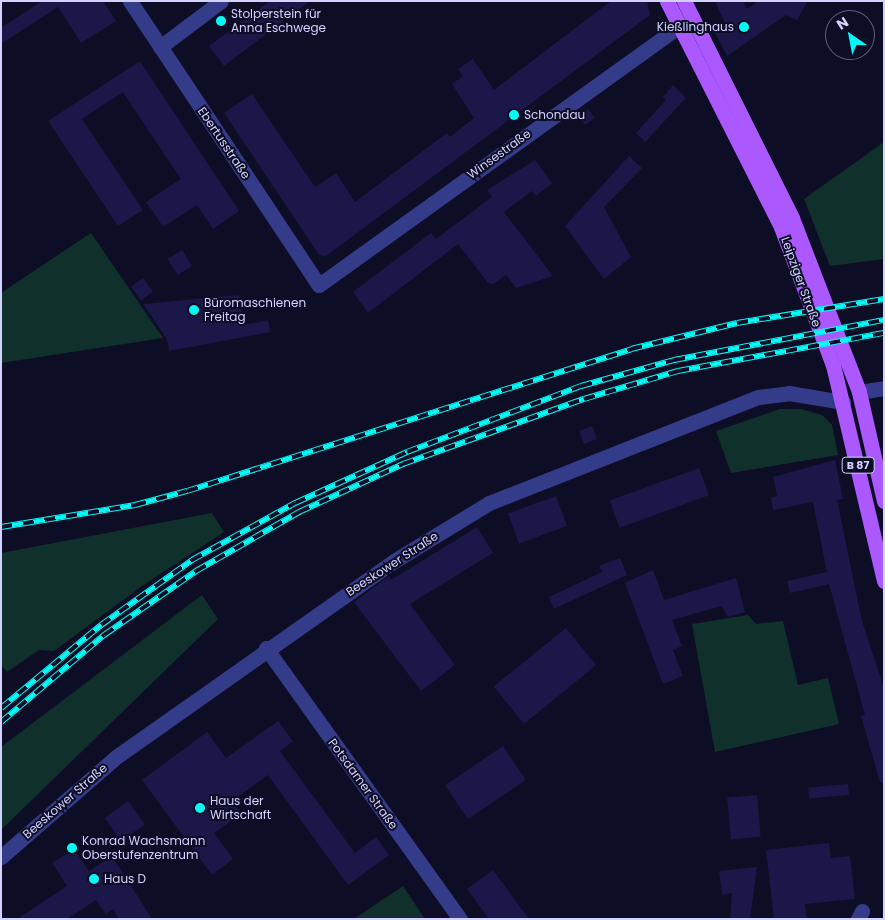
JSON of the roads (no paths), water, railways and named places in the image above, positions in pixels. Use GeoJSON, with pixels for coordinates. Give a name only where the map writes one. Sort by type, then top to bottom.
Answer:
{"type":"FeatureCollection","features":[{"type":"Feature","properties":{"kind":"main road","name":"Leipziger Straße"},"geometry":{"type":"LineString","coordinates":[[667,1],[681,25],[781,227],[843,402],[884,581]]}},
{"type":"Feature","properties":{"kind":"main road","name":"Leipziger Straße"},"geometry":{"type":"LineString","coordinates":[[684,1],[792,218],[859,392],[884,501]]}},
{"type":"Feature","properties":{"kind":"street","name":"Ebertusstraße"},"geometry":{"type":"LineString","coordinates":[[130,1],[318,285]]}},
{"type":"Feature","properties":{"kind":"street"},"geometry":{"type":"LineString","coordinates":[[160,47],[221,1]]}},
{"type":"Feature","properties":{"kind":"street","name":"Winsestraße"},"geometry":{"type":"LineString","coordinates":[[318,285],[681,25]]}},
{"type":"Feature","properties":{"kind":"street"},"geometry":{"type":"LineString","coordinates":[[859,392],[884,388]]}},
{"type":"Feature","properties":{"kind":"street","name":"Beeskower Straße"},"geometry":{"type":"LineString","coordinates":[[1,857],[116,757],[266,648],[394,560],[488,503],[758,397],[781,394],[843,402]]}},
{"type":"Feature","properties":{"kind":"street","name":"Potsdamer Straße"},"geometry":{"type":"LineString","coordinates":[[266,648],[460,919]]}},
{"type":"Feature","properties":{"kind":"railway"},"geometry":{"type":"LineString","coordinates":[[1,527],[135,505],[187,491],[631,349],[737,323],[884,299]]}},
{"type":"Feature","properties":{"kind":"railway"},"geometry":{"type":"LineString","coordinates":[[1,708],[101,625],[192,560],[295,503],[407,452],[581,386],[674,360],[884,320]]}},
{"type":"Feature","properties":{"kind":"railway"},"geometry":{"type":"LineString","coordinates":[[1,722],[104,635],[196,571],[299,512],[403,464],[584,399],[678,371],[884,333]]}},
{"type":"Feature","properties":{"kind":"place","name":"Stolperstein für Anna Eschwege"},"geometry":{"type":"Point","coordinates":[221,21]}},
{"type":"Feature","properties":{"kind":"place","name":"Kießlinghaus"},"geometry":{"type":"Point","coordinates":[744,27]}},
{"type":"Feature","properties":{"kind":"place","name":"Schondau"},"geometry":{"type":"Point","coordinates":[514,115]}},
{"type":"Feature","properties":{"kind":"place","name":"Büromaschienen Freitag"},"geometry":{"type":"Point","coordinates":[194,310]}},
{"type":"Feature","properties":{"kind":"place","name":"Haus der Wirtschaft"},"geometry":{"type":"Point","coordinates":[200,808]}},
{"type":"Feature","properties":{"kind":"place","name":"Konrad Wachsmann Oberstufenzentrum"},"geometry":{"type":"Point","coordinates":[72,848]}},
{"type":"Feature","properties":{"kind":"place","name":"Haus D"},"geometry":{"type":"Point","coordinates":[94,879]}}]}
